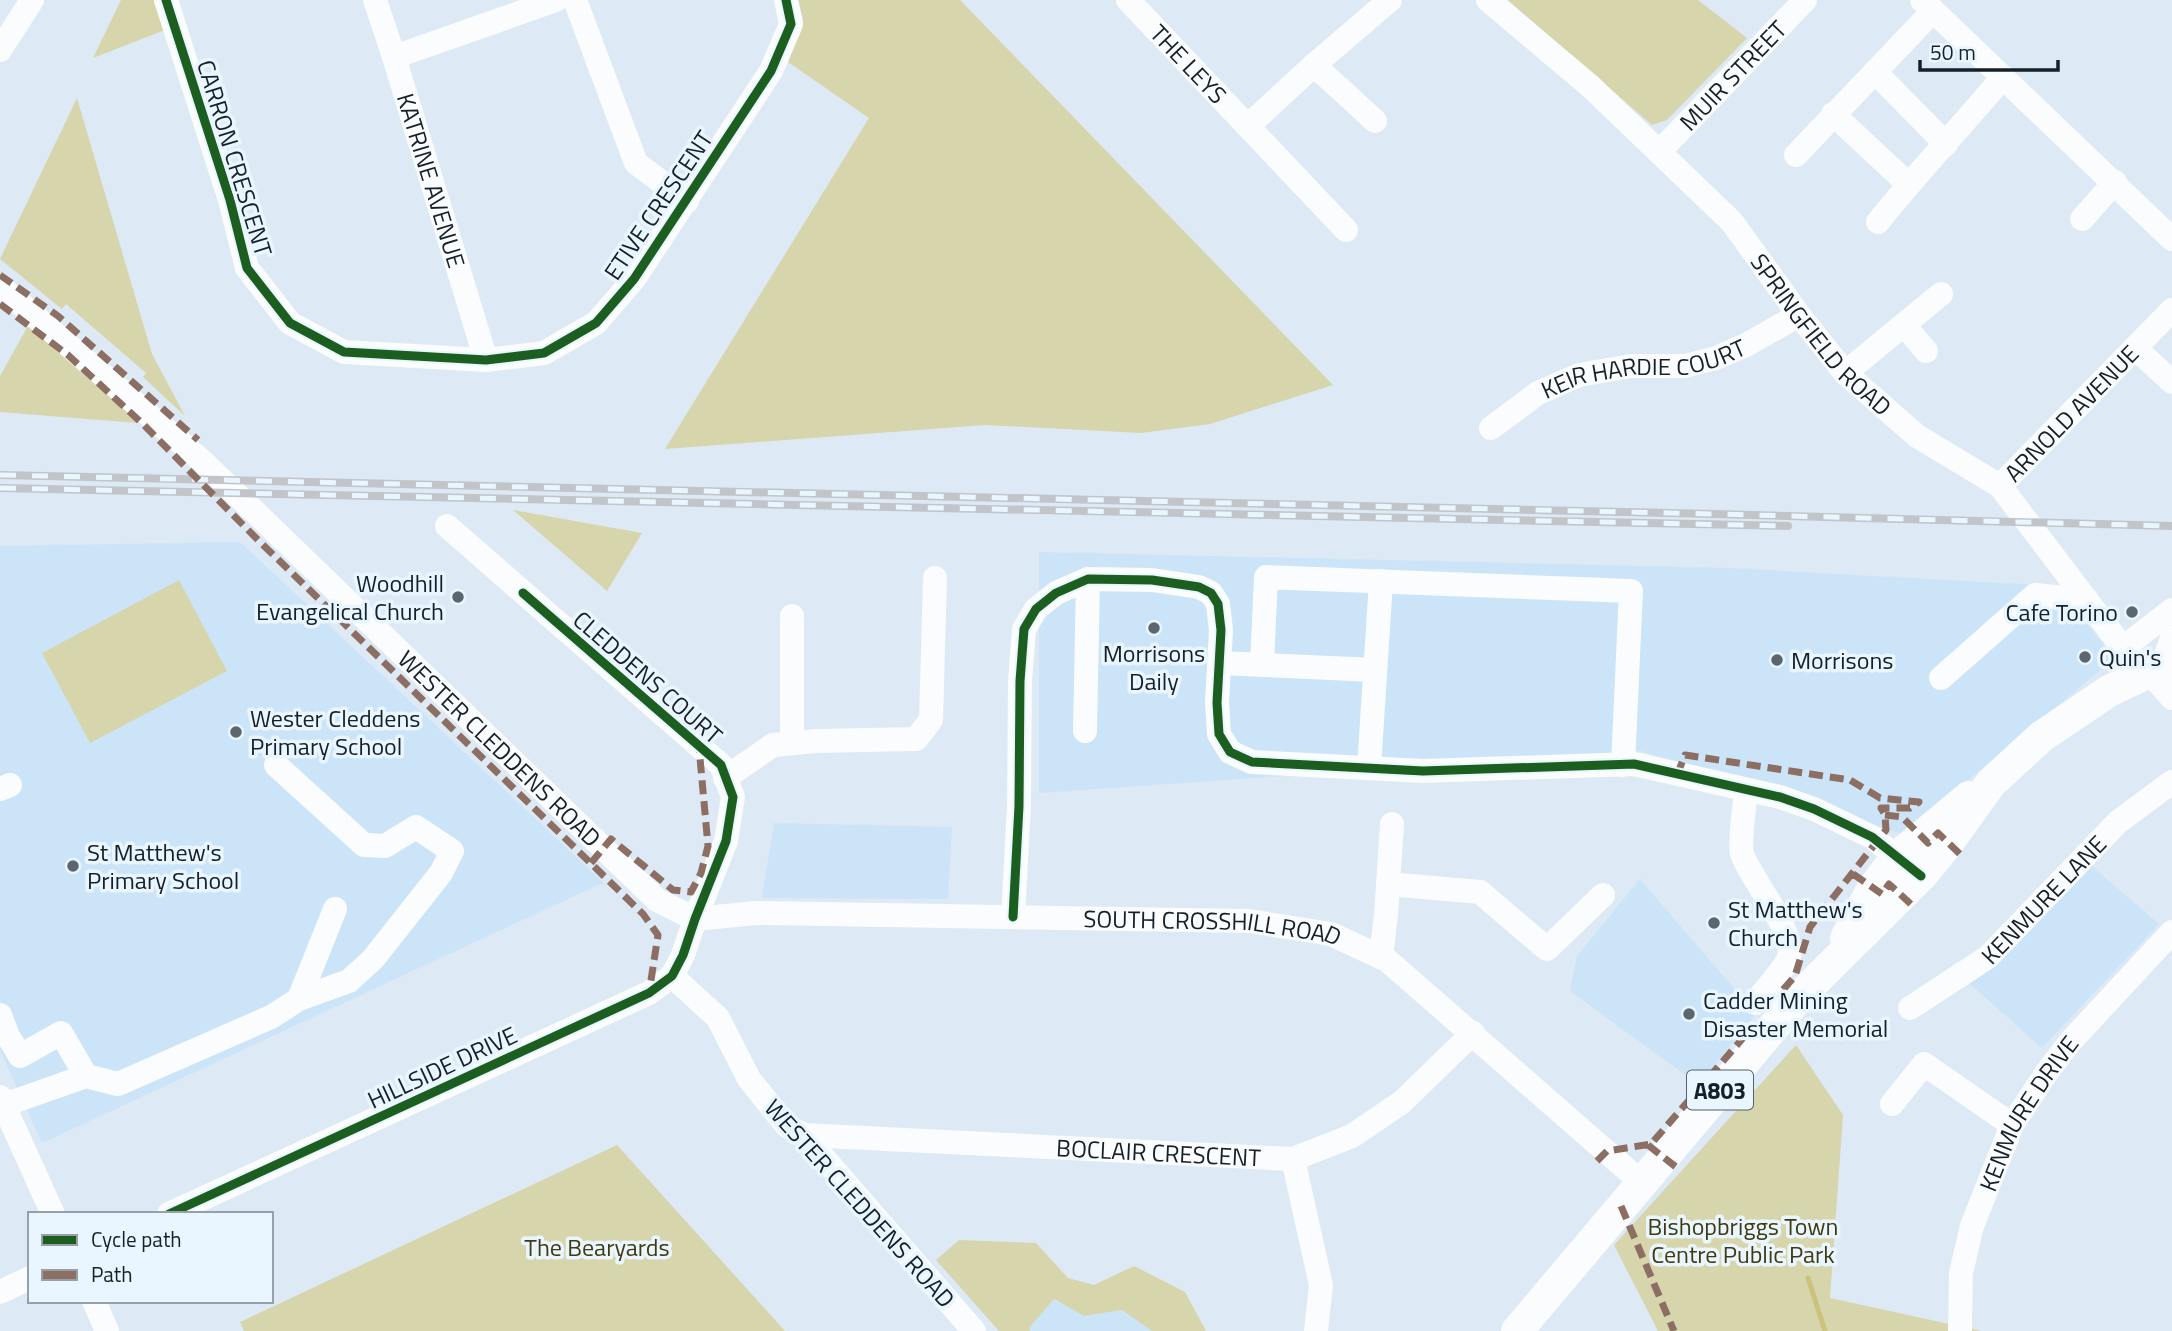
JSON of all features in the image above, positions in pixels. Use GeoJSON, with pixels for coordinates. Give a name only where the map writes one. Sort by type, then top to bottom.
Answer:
{"type":"FeatureCollection","features":[{"type":"Feature","properties":{"kind":"main road","name":"A803"},"geometry":{"type":"LineString","coordinates":[[1517,1331],[1798,998],[1884,915],[1909,866],[1958,830],[1993,782],[2041,737],[2116,686],[2166,672]]}},
{"type":"Feature","properties":{"kind":"main road"},"geometry":{"type":"LineString","coordinates":[[1909,866],[1959,803],[1993,782]]}},
{"type":"Feature","properties":{"kind":"street"},"geometry":{"type":"LineString","coordinates":[[0,50],[32,0]]}},
{"type":"Feature","properties":{"kind":"street","name":"CARRON CRESCENT"},"geometry":{"type":"LineString","coordinates":[[166,0],[230,200],[247,268],[290,323],[344,352],[486,360]]}},
{"type":"Feature","properties":{"kind":"street","name":"KATRINE AVENUE"},"geometry":{"type":"LineString","coordinates":[[375,0],[486,360]]}},
{"type":"Feature","properties":{"kind":"street"},"geometry":{"type":"LineString","coordinates":[[394,57],[556,0]]}},
{"type":"Feature","properties":{"kind":"street"},"geometry":{"type":"LineString","coordinates":[[575,0],[636,163],[687,201]]}},
{"type":"Feature","properties":{"kind":"street","name":"ETIVE CRESCENT"},"geometry":{"type":"LineString","coordinates":[[486,360],[544,353],[596,323],[634,279],[771,71],[791,24],[786,0]]}},
{"type":"Feature","properties":{"kind":"street","name":"THE LEYS"},"geometry":{"type":"LineString","coordinates":[[1128,0],[1346,230]]}},
{"type":"Feature","properties":{"kind":"street"},"geometry":{"type":"LineString","coordinates":[[1248,126],[1390,0]]}},
{"type":"Feature","properties":{"kind":"street","name":"SPRINGFIELD ROAD"},"geometry":{"type":"LineString","coordinates":[[1488,0],[1590,86],[1732,222],[1845,373],[1917,436],[2000,486],[2123,648],[2166,672]]}},
{"type":"Feature","properties":{"kind":"street","name":"MUIR STREET"},"geometry":{"type":"LineString","coordinates":[[1660,151],[1805,0]]}},
{"type":"Feature","properties":{"kind":"street"},"geometry":{"type":"LineString","coordinates":[[1796,155],[1875,72],[1928,5],[2172,239]]}},
{"type":"Feature","properties":{"kind":"street"},"geometry":{"type":"LineString","coordinates":[[1314,65],[1375,121]]}},
{"type":"Feature","properties":{"kind":"street"},"geometry":{"type":"LineString","coordinates":[[1875,72],[1946,144]]}},
{"type":"Feature","properties":{"kind":"street"},"geometry":{"type":"LineString","coordinates":[[1878,222],[2003,77]]}},
{"type":"Feature","properties":{"kind":"street"},"geometry":{"type":"LineString","coordinates":[[1833,114],[1908,184]]}},
{"type":"Feature","properties":{"kind":"street"},"geometry":{"type":"LineString","coordinates":[[2082,219],[2115,182]]}},
{"type":"Feature","properties":{"kind":"street","name":"WESTER CLEDDENS ROAD"},"geometry":{"type":"LineString","coordinates":[[0,286],[202,461],[657,900],[695,919]]}},
{"type":"Feature","properties":{"kind":"street"},"geometry":{"type":"LineString","coordinates":[[1845,373],[1941,294]]}},
{"type":"Feature","properties":{"kind":"street","name":"ARNOLD AVENUE"},"geometry":{"type":"LineString","coordinates":[[2000,486],[2172,310]]}},
{"type":"Feature","properties":{"kind":"street","name":"KEIR HARDIE COURT"},"geometry":{"type":"LineString","coordinates":[[1491,428],[1538,393],[1579,375],[1630,366],[1685,366],[1716,358],[1746,345],[1799,315]]}},
{"type":"Feature","properties":{"kind":"street"},"geometry":{"type":"LineString","coordinates":[[1904,325],[1926,351]]}},
{"type":"Feature","properties":{"kind":"street"},"geometry":{"type":"LineString","coordinates":[[2135,348],[2172,382]]}},
{"type":"Feature","properties":{"kind":"street","name":"CLEDDENS COURT"},"geometry":{"type":"LineString","coordinates":[[447,526],[721,765],[733,797],[726,841],[695,919]]}},
{"type":"Feature","properties":{"kind":"street"},"geometry":{"type":"LineString","coordinates":[[1262,666],[1266,577],[1630,591],[1623,765]]}},
{"type":"Feature","properties":{"kind":"street"},"geometry":{"type":"LineString","coordinates":[[726,778],[774,745],[916,739],[931,720],[935,579]]}},
{"type":"Feature","properties":{"kind":"street"},"geometry":{"type":"LineString","coordinates":[[1085,732],[1088,579]]}},
{"type":"Feature","properties":{"kind":"street"},"geometry":{"type":"LineString","coordinates":[[1013,917],[1024,629],[1036,609],[1056,593],[1088,579],[1152,580],[1199,587],[1211,593],[1218,604],[1221,630],[1217,703],[1219,734],[1230,752],[1252,762],[1423,771],[1634,764],[1780,797],[1814,809],[1872,837],[1909,866]]}},
{"type":"Feature","properties":{"kind":"street"},"geometry":{"type":"LineString","coordinates":[[1369,768],[1381,581]]}},
{"type":"Feature","properties":{"kind":"street"},"geometry":{"type":"LineString","coordinates":[[1941,678],[2035,595],[2087,600]]}},
{"type":"Feature","properties":{"kind":"street"},"geometry":{"type":"LineString","coordinates":[[2123,648],[2172,610]]}},
{"type":"Feature","properties":{"kind":"street"},"geometry":{"type":"LineString","coordinates":[[792,616],[792,743]]}},
{"type":"Feature","properties":{"kind":"street"},"geometry":{"type":"LineString","coordinates":[[1220,663],[1375,670]]}},
{"type":"Feature","properties":{"kind":"street"},"geometry":{"type":"LineString","coordinates":[[53,1212],[2,1101],[86,1076],[118,1084],[271,1017],[299,999],[349,981],[373,959],[441,873],[452,851],[416,827],[385,846],[365,845],[276,765]]}},
{"type":"Feature","properties":{"kind":"street","name":"KENMURE LANE"},"geometry":{"type":"LineString","coordinates":[[1910,1009],[1988,957],[2118,822],[2172,782]]}},
{"type":"Feature","properties":{"kind":"street"},"geometry":{"type":"LineString","coordinates":[[1746,790],[1741,852],[1763,895],[1780,919],[1789,941],[1789,958],[1755,1003]]}},
{"type":"Feature","properties":{"kind":"street"},"geometry":{"type":"LineString","coordinates":[[1381,957],[1392,824]]}},
{"type":"Feature","properties":{"kind":"street"},"geometry":{"type":"LineString","coordinates":[[1388,884],[1480,892],[1547,949],[1603,895]]}},
{"type":"Feature","properties":{"kind":"street"},"geometry":{"type":"LineString","coordinates":[[299,999],[335,909]]}},
{"type":"Feature","properties":{"kind":"street","name":"SOUTH CROSSHILL ROAD"},"geometry":{"type":"LineString","coordinates":[[695,919],[756,913],[1249,921],[1331,934],[1381,957],[1473,1033],[1641,1182]]}},
{"type":"Feature","properties":{"kind":"street"},"geometry":{"type":"LineString","coordinates":[[672,976],[683,955],[695,919]]}},
{"type":"Feature","properties":{"kind":"street","name":"KENMURE DRIVE"},"geometry":{"type":"LineString","coordinates":[[1960,1331],[1961,1273],[1972,1226],[2012,1125],[2070,1042],[2172,932]]}},
{"type":"Feature","properties":{"kind":"street","name":"WESTER CLEDDENS ROAD"},"geometry":{"type":"LineString","coordinates":[[672,976],[718,1018],[749,1079],[787,1126],[804,1135],[974,1331]]}},
{"type":"Feature","properties":{"kind":"street","name":"HILLSIDE DRIVE"},"geometry":{"type":"LineString","coordinates":[[173,1212],[649,993],[672,976]]}},
{"type":"Feature","properties":{"kind":"street"},"geometry":{"type":"LineString","coordinates":[[0,1014],[8,1037],[20,1056],[61,1033],[86,1076]]}},
{"type":"Feature","properties":{"kind":"street","name":"BOCLAIR CRESCENT"},"geometry":{"type":"LineString","coordinates":[[804,1135],[1293,1159],[1352,1136],[1402,1102],[1473,1033]]}},
{"type":"Feature","properties":{"kind":"street"},"geometry":{"type":"LineString","coordinates":[[1892,1104],[1924,1064],[2012,1125]]}},
{"type":"Feature","properties":{"kind":"street"},"geometry":{"type":"LineString","coordinates":[[1293,1159],[1321,1285],[1316,1331]]}},
{"type":"Feature","properties":{"kind":"street"},"geometry":{"type":"LineString","coordinates":[[0,1292],[28,1279]]}},
{"type":"Feature","properties":{"kind":"street"},"geometry":{"type":"LineString","coordinates":[[95,1303],[107,1331]]}},
{"type":"Feature","properties":{"kind":"shaded area","name":"Wester Cleddens Primary School"},"geometry":{"type":"Polygon","coordinates":[[[240,542],[606,885],[600,884],[42,1143],[0,1050],[0,546],[240,542]]]}},
{"type":"Feature","properties":{"kind":"shaded area"},"geometry":{"type":"Polygon","coordinates":[[[1039,552],[1730,568],[2058,586],[2114,659],[1903,834],[1641,751],[1039,793],[1039,552]]]}},
{"type":"Feature","properties":{"kind":"shaded area"},"geometry":{"type":"Polygon","coordinates":[[[774,823],[952,827],[948,899],[762,898],[774,823]]]}},
{"type":"Feature","properties":{"kind":"shaded area"},"geometry":{"type":"Polygon","coordinates":[[[2087,862],[2159,924],[2042,1048],[1970,984],[2087,862]]]}},
{"type":"Feature","properties":{"kind":"shaded area"},"geometry":{"type":"Polygon","coordinates":[[[1640,879],[1756,1014],[1699,1085],[1570,991],[1577,956],[1640,879]]]}},
{"type":"Feature","properties":{"kind":"shaded area"},"geometry":{"type":"Polygon","coordinates":[[[1054,1299],[1084,1316],[1122,1310],[1152,1331],[1030,1331],[1028,1328],[1054,1299]]]}},
{"type":"Feature","properties":{"kind":"green space"},"geometry":{"type":"Polygon","coordinates":[[[121,0],[154,0],[165,30],[93,58],[121,0]]]}},
{"type":"Feature","properties":{"kind":"green space"},"geometry":{"type":"Polygon","coordinates":[[[798,0],[960,0],[1333,385],[1210,424],[1141,433],[985,425],[665,449],[869,118],[788,62],[803,19],[798,0]]]}},
{"type":"Feature","properties":{"kind":"green space"},"geometry":{"type":"Polygon","coordinates":[[[1508,0],[1698,0],[1747,38],[1667,120],[1652,125],[1508,0]]]}},
{"type":"Feature","properties":{"kind":"green space"},"geometry":{"type":"Polygon","coordinates":[[[77,98],[152,354],[185,416],[143,377],[146,373],[66,304],[62,309],[0,259],[77,98]]]}},
{"type":"Feature","properties":{"kind":"green space"},"geometry":{"type":"Polygon","coordinates":[[[28,326],[84,370],[138,423],[0,412],[0,376],[28,326]]]}},
{"type":"Feature","properties":{"kind":"green space"},"geometry":{"type":"Polygon","coordinates":[[[513,510],[642,533],[607,591],[513,510]]]}},
{"type":"Feature","properties":{"kind":"green space"},"geometry":{"type":"Polygon","coordinates":[[[179,580],[227,671],[90,743],[42,653],[179,580]]]}},
{"type":"Feature","properties":{"kind":"green space","name":"Bishopbriggs Town Centre Public Park"},"geometry":{"type":"Polygon","coordinates":[[[1796,1045],[1843,1115],[1830,1298],[1981,1331],[1658,1331],[1614,1245],[1796,1045]]]}},
{"type":"Feature","properties":{"kind":"green space","name":"The Bearyards"},"geometry":{"type":"Polygon","coordinates":[[[617,1145],[785,1331],[244,1331],[240,1322],[617,1145]]]}},
{"type":"Feature","properties":{"kind":"green space"},"geometry":{"type":"Polygon","coordinates":[[[959,1240],[1036,1243],[1068,1278],[1094,1285],[1134,1266],[1185,1292],[1206,1331],[1152,1331],[1122,1310],[1084,1316],[1054,1299],[1029,1328],[1030,1331],[999,1331],[936,1260],[959,1240]]]}},
{"type":"Feature","properties":{"kind":"waterway"},"geometry":{"type":"LineString","coordinates":[[1808,1278],[1825,1331]]}},
{"type":"Feature","properties":{"kind":"railway"},"geometry":{"type":"LineString","coordinates":[[0,475],[2172,526]]}},
{"type":"Feature","properties":{"kind":"railway"},"geometry":{"type":"LineString","coordinates":[[0,488],[1788,526]]}},
{"type":"Feature","properties":{"kind":"marked path"},"geometry":{"type":"LineString","coordinates":[[0,275],[58,316],[198,440]]}},
{"type":"Feature","properties":{"kind":"marked path"},"geometry":{"type":"LineString","coordinates":[[0,304],[68,355],[144,425],[257,539],[643,914],[658,935],[649,993]]}},
{"type":"Feature","properties":{"kind":"marked path"},"geometry":{"type":"LineString","coordinates":[[591,863],[611,839],[673,890],[691,892],[701,873],[708,846],[699,747]]}},
{"type":"Feature","properties":{"kind":"marked path"},"geometry":{"type":"LineString","coordinates":[[1677,775],[1685,755],[1850,780],[1880,798],[1919,802],[1910,808],[1881,808],[1885,815],[1886,830],[1810,927],[1795,976],[1782,991]]}},
{"type":"Feature","properties":{"kind":"marked path"},"geometry":{"type":"LineString","coordinates":[[1885,815],[1902,817],[1928,843],[1938,833],[1962,856]]}},
{"type":"Feature","properties":{"kind":"marked path"},"geometry":{"type":"LineString","coordinates":[[1853,874],[1882,894],[1889,884],[1913,906]]}},
{"type":"Feature","properties":{"kind":"marked path"},"geometry":{"type":"LineString","coordinates":[[1597,1161],[1607,1151],[1651,1144],[1743,1038]]}},
{"type":"Feature","properties":{"kind":"marked path"},"geometry":{"type":"LineString","coordinates":[[1648,1145],[1676,1167]]}},
{"type":"Feature","properties":{"kind":"marked path"},"geometry":{"type":"LineString","coordinates":[[1621,1206],[1674,1331]]}},
{"type":"Feature","properties":{"kind":"cycle path"},"geometry":{"type":"LineString","coordinates":[[166,0],[230,200],[247,268],[290,323],[344,352],[486,360],[544,353],[596,323],[634,279],[771,71],[791,24],[786,0]]}},
{"type":"Feature","properties":{"kind":"cycle path"},"geometry":{"type":"LineString","coordinates":[[1013,917],[1024,629],[1036,609],[1056,593],[1088,579],[1152,580],[1199,587],[1211,593],[1218,604],[1221,630],[1217,703],[1219,734],[1230,752],[1252,762],[1423,771],[1634,764],[1780,797],[1814,809],[1872,837],[1921,876]]}},
{"type":"Feature","properties":{"kind":"cycle path"},"geometry":{"type":"LineString","coordinates":[[173,1212],[649,993],[672,976],[683,955],[726,841],[733,797],[721,765],[523,593]]}},
{"type":"Feature","properties":{"kind":"place","name":"Woodhill Evangelical Church"},"geometry":{"type":"Point","coordinates":[458,597]}},
{"type":"Feature","properties":{"kind":"place","name":"Cafe Torino"},"geometry":{"type":"Point","coordinates":[2132,612]}},
{"type":"Feature","properties":{"kind":"place","name":"Morrisons Daily"},"geometry":{"type":"Point","coordinates":[1154,628]}},
{"type":"Feature","properties":{"kind":"place","name":"Quin's"},"geometry":{"type":"Point","coordinates":[2085,657]}},
{"type":"Feature","properties":{"kind":"place","name":"Morrisons"},"geometry":{"type":"Point","coordinates":[1777,660]}},
{"type":"Feature","properties":{"kind":"place","name":"Wester Cleddens Primary School"},"geometry":{"type":"Point","coordinates":[236,732]}},
{"type":"Feature","properties":{"kind":"place","name":"St Matthew's Primary School"},"geometry":{"type":"Point","coordinates":[73,866]}},
{"type":"Feature","properties":{"kind":"place","name":"St Matthew's Church"},"geometry":{"type":"Point","coordinates":[1714,923]}},
{"type":"Feature","properties":{"kind":"place","name":"Cadder Mining Disaster Memorial"},"geometry":{"type":"Point","coordinates":[1689,1014]}}]}
